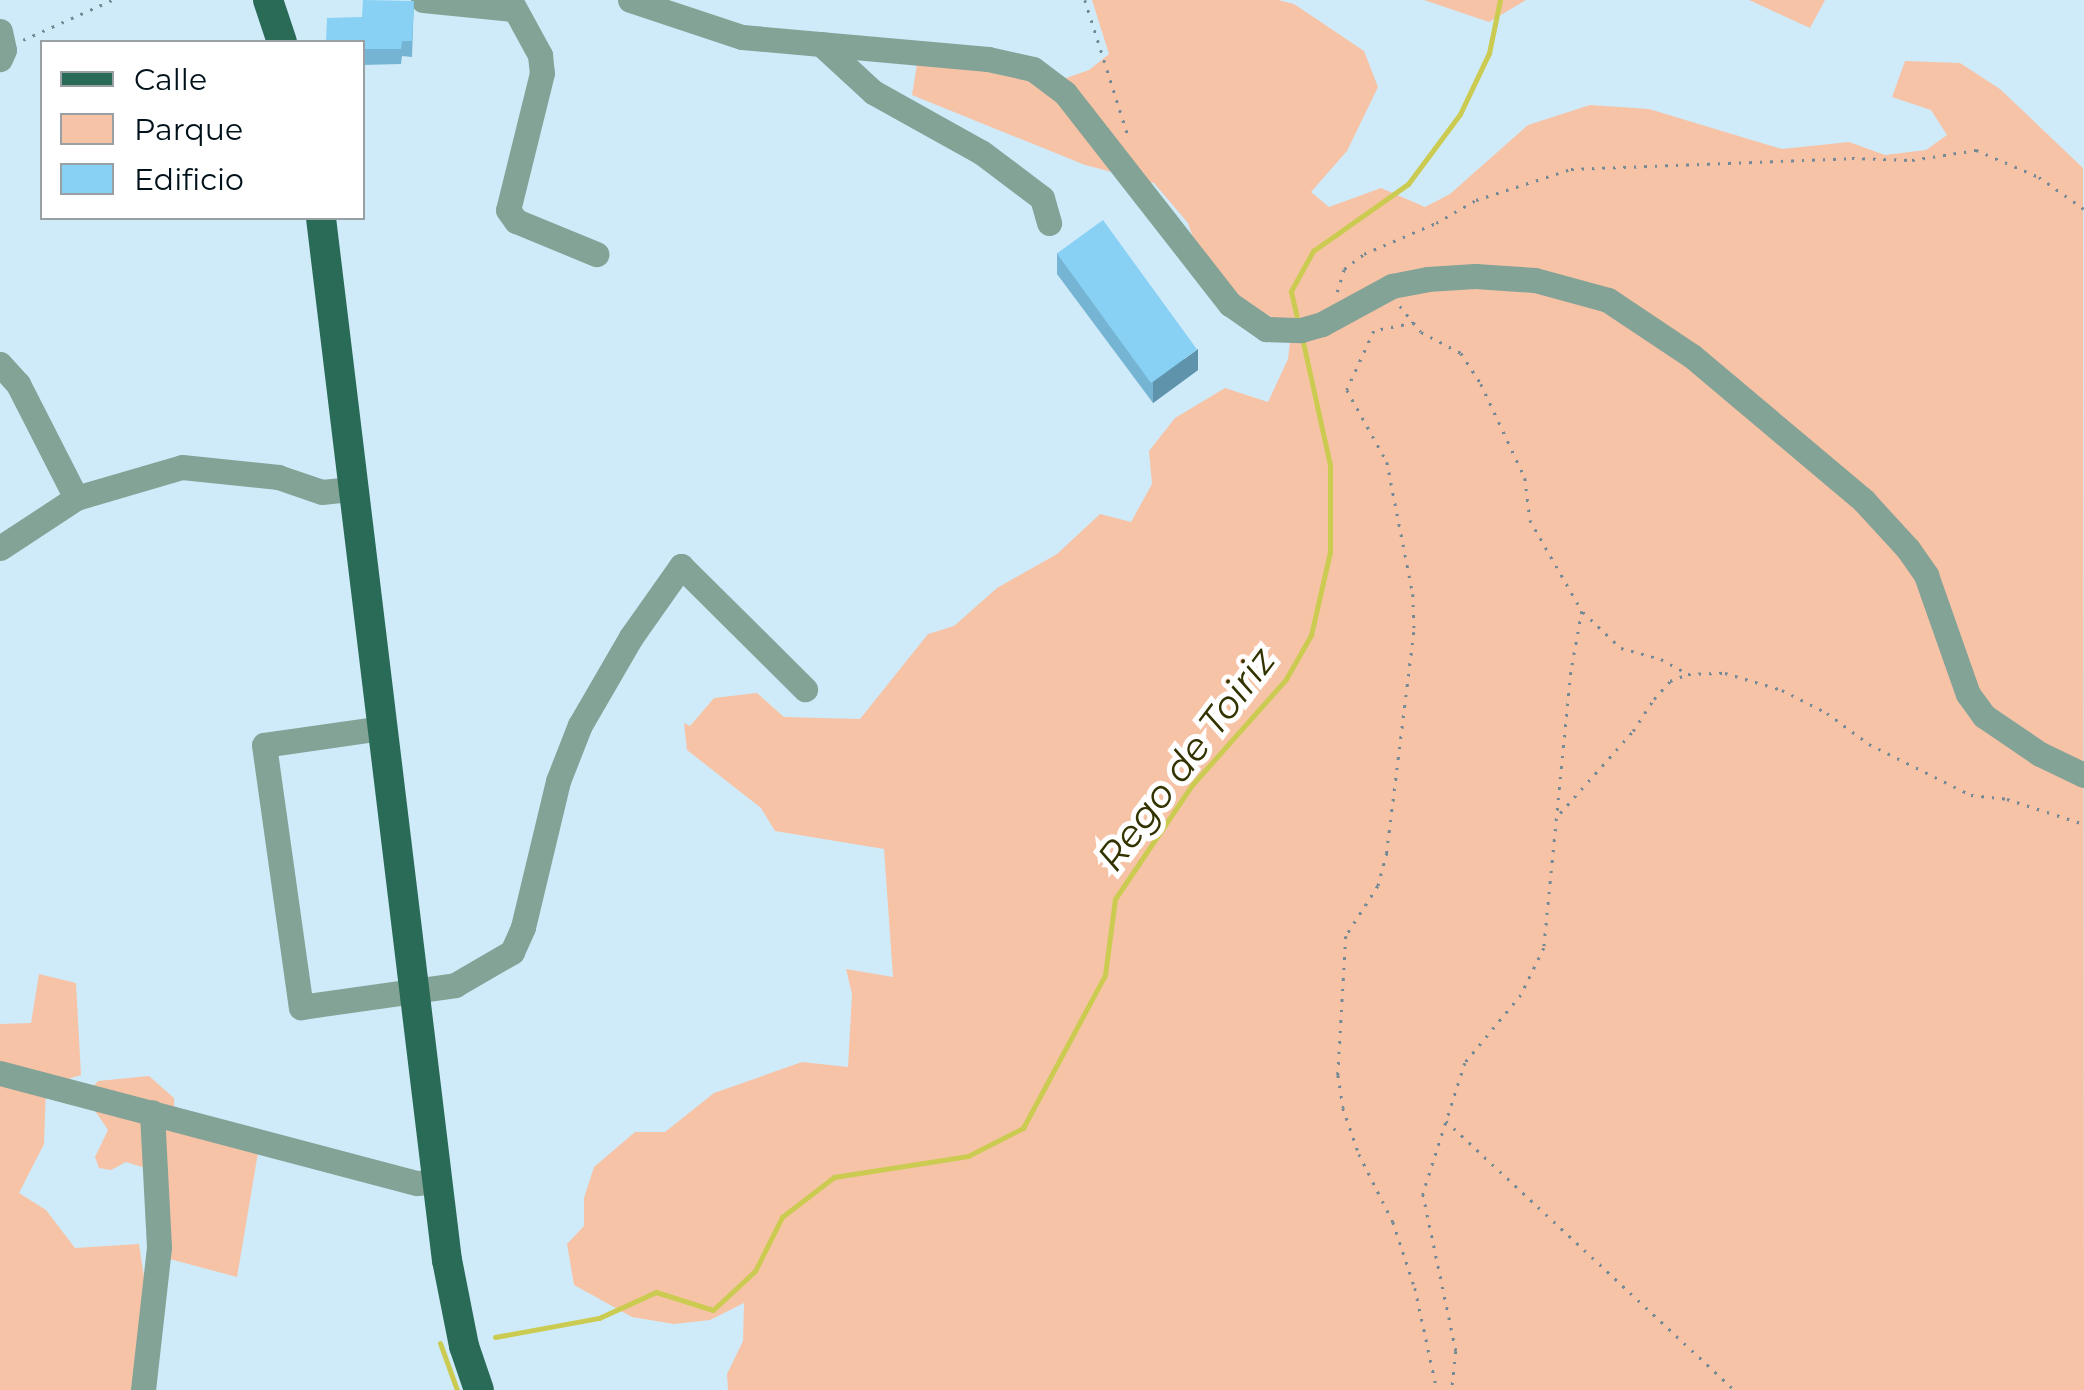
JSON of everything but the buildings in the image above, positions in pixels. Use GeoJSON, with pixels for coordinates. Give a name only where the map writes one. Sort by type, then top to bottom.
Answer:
{"type":"FeatureCollection","features":[{"type":"Feature","properties":{"kind":"main road"},"geometry":{"type":"LineString","coordinates":[[269,0],[281,40]]}},
{"type":"Feature","properties":{"kind":"main road"},"geometry":{"type":"LineString","coordinates":[[321,220],[447,1260],[464,1346],[479,1390]]}},
{"type":"Feature","properties":{"kind":"street"},"geometry":{"type":"LineString","coordinates":[[423,0],[511,4],[540,56],[542,73],[508,210],[516,221],[596,254]]}},
{"type":"Feature","properties":{"kind":"street"},"geometry":{"type":"LineString","coordinates":[[630,0],[742,37],[988,58],[1033,69],[1066,94],[1230,304],[1274,331],[1328,319],[1392,286],[1475,276],[1535,280],[1608,300],[1692,356],[1864,502],[1908,549],[1926,576],[1968,694],[1984,716],[2040,754],[2084,775]]}},
{"type":"Feature","properties":{"kind":"street"},"geometry":{"type":"LineString","coordinates":[[820,44],[873,92],[981,152],[1042,198],[1049,223]]}},
{"type":"Feature","properties":{"kind":"street"},"geometry":{"type":"LineString","coordinates":[[0,364],[18,384],[76,498]]}},
{"type":"Feature","properties":{"kind":"street"},"geometry":{"type":"LineString","coordinates":[[0,548],[76,498],[182,467],[278,477],[322,492],[352,489]]}},
{"type":"Feature","properties":{"kind":"street"},"geometry":{"type":"LineString","coordinates":[[382,728],[264,746],[301,1007],[454,986],[512,952],[523,927],[558,780],[580,724],[631,637],[682,566],[805,689]]}},
{"type":"Feature","properties":{"kind":"street"},"geometry":{"type":"LineString","coordinates":[[0,1073],[417,1183],[438,1181]]}},
{"type":"Feature","properties":{"kind":"street"},"geometry":{"type":"LineString","coordinates":[[144,1390],[159,1247],[152,1112]]}},
{"type":"Feature","properties":{"kind":"path"},"geometry":{"type":"LineString","coordinates":[[1,46],[112,0]]}},
{"type":"Feature","properties":{"kind":"path"},"geometry":{"type":"LineString","coordinates":[[1085,0],[1130,140]]}},
{"type":"Feature","properties":{"kind":"path"},"geometry":{"type":"LineString","coordinates":[[1328,319],[1344,268],[1364,254],[1476,200],[1571,169],[1852,158],[1912,160],[1976,150],[2038,177],[2084,209]]}},
{"type":"Feature","properties":{"kind":"path"},"geometry":{"type":"LineString","coordinates":[[1437,1390],[1415,1288],[1393,1222],[1359,1154],[1343,1108],[1338,1075],[1346,936],[1378,886],[1388,853],[1414,632],[1412,594],[1387,462],[1348,390],[1374,331],[1416,323],[1421,332],[1460,353],[1482,384],[1525,478],[1530,520],[1582,611],[1621,648],[1661,659],[1688,674]]}},
{"type":"Feature","properties":{"kind":"path"},"geometry":{"type":"LineString","coordinates":[[1452,1390],[1456,1351],[1423,1194],[1465,1062],[1521,995],[1544,948],[1572,672],[1582,611]]}},
{"type":"Feature","properties":{"kind":"path"},"geometry":{"type":"LineString","coordinates":[[1559,814],[1634,732],[1654,698],[1670,682],[1688,674],[1725,673],[1782,690],[1826,713],[1869,744],[1970,795],[2007,799],[2084,824]]}},
{"type":"Feature","properties":{"kind":"path"},"geometry":{"type":"LineString","coordinates":[[1446,1121],[1734,1390]]}},
{"type":"Feature","properties":{"kind":"green space"},"geometry":{"type":"Polygon","coordinates":[[[1092,0],[1278,0],[1294,4],[1364,51],[1378,87],[1347,151],[1311,192],[1329,207],[1381,188],[1425,207],[1450,194],[1528,125],[1590,105],[1649,109],[1782,149],[1849,142],[1885,155],[1926,150],[1947,135],[1931,110],[1892,97],[1905,61],[1960,63],[2000,89],[2083,168],[2084,1390],[728,1390],[727,1374],[743,1341],[744,1303],[710,1320],[674,1324],[632,1317],[574,1285],[567,1244],[584,1226],[584,1198],[594,1167],[635,1132],[665,1132],[714,1093],[802,1062],[848,1067],[852,994],[846,969],[893,977],[884,849],[775,831],[761,808],[687,750],[684,723],[690,726],[714,698],[757,693],[784,717],[860,719],[928,634],[954,626],[997,588],[1057,554],[1100,514],[1131,522],[1152,484],[1149,451],[1175,418],[1225,388],[1268,402],[1288,359],[1292,325],[1264,314],[1223,288],[1200,258],[1188,223],[1154,183],[1085,165],[912,95],[917,64],[972,64],[1055,82],[1089,70],[1109,54],[1092,0]]]}},
{"type":"Feature","properties":{"kind":"green space"},"geometry":{"type":"Polygon","coordinates":[[[1424,0],[1526,0],[1489,22],[1424,0]]]}},
{"type":"Feature","properties":{"kind":"green space"},"geometry":{"type":"Polygon","coordinates":[[[1749,0],[1825,0],[1810,28],[1749,0]]]}},
{"type":"Feature","properties":{"kind":"green space"},"geometry":{"type":"Polygon","coordinates":[[[39,974],[76,983],[81,1075],[46,1086],[44,1144],[19,1193],[46,1210],[75,1248],[139,1244],[149,1310],[132,1390],[0,1390],[0,1024],[31,1023],[39,974]]]}},
{"type":"Feature","properties":{"kind":"green space"},"geometry":{"type":"Polygon","coordinates":[[[149,1076],[174,1098],[175,1128],[260,1141],[237,1277],[166,1258],[155,1171],[126,1162],[111,1170],[99,1168],[95,1157],[108,1130],[85,1096],[98,1081],[149,1076]]]}},
{"type":"Feature","properties":{"kind":"waterway","name":"Rego de Toiriz"},"geometry":{"type":"LineString","coordinates":[[1298,322],[1291,291],[1313,251],[1408,184],[1460,114],[1489,53],[1500,0]]}},
{"type":"Feature","properties":{"kind":"waterway","name":"Rego de Toiriz"},"geometry":{"type":"LineString","coordinates":[[495,1337],[599,1318],[656,1292],[713,1310],[755,1271],[782,1217],[834,1177],[968,1156],[1023,1128],[1105,975],[1115,899],[1192,785],[1286,679],[1311,635],[1330,552],[1330,465],[1302,338]]}},
{"type":"Feature","properties":{"kind":"waterway","name":"Rego de Toiriz"},"geometry":{"type":"LineString","coordinates":[[440,1343],[457,1390]]}}]}
